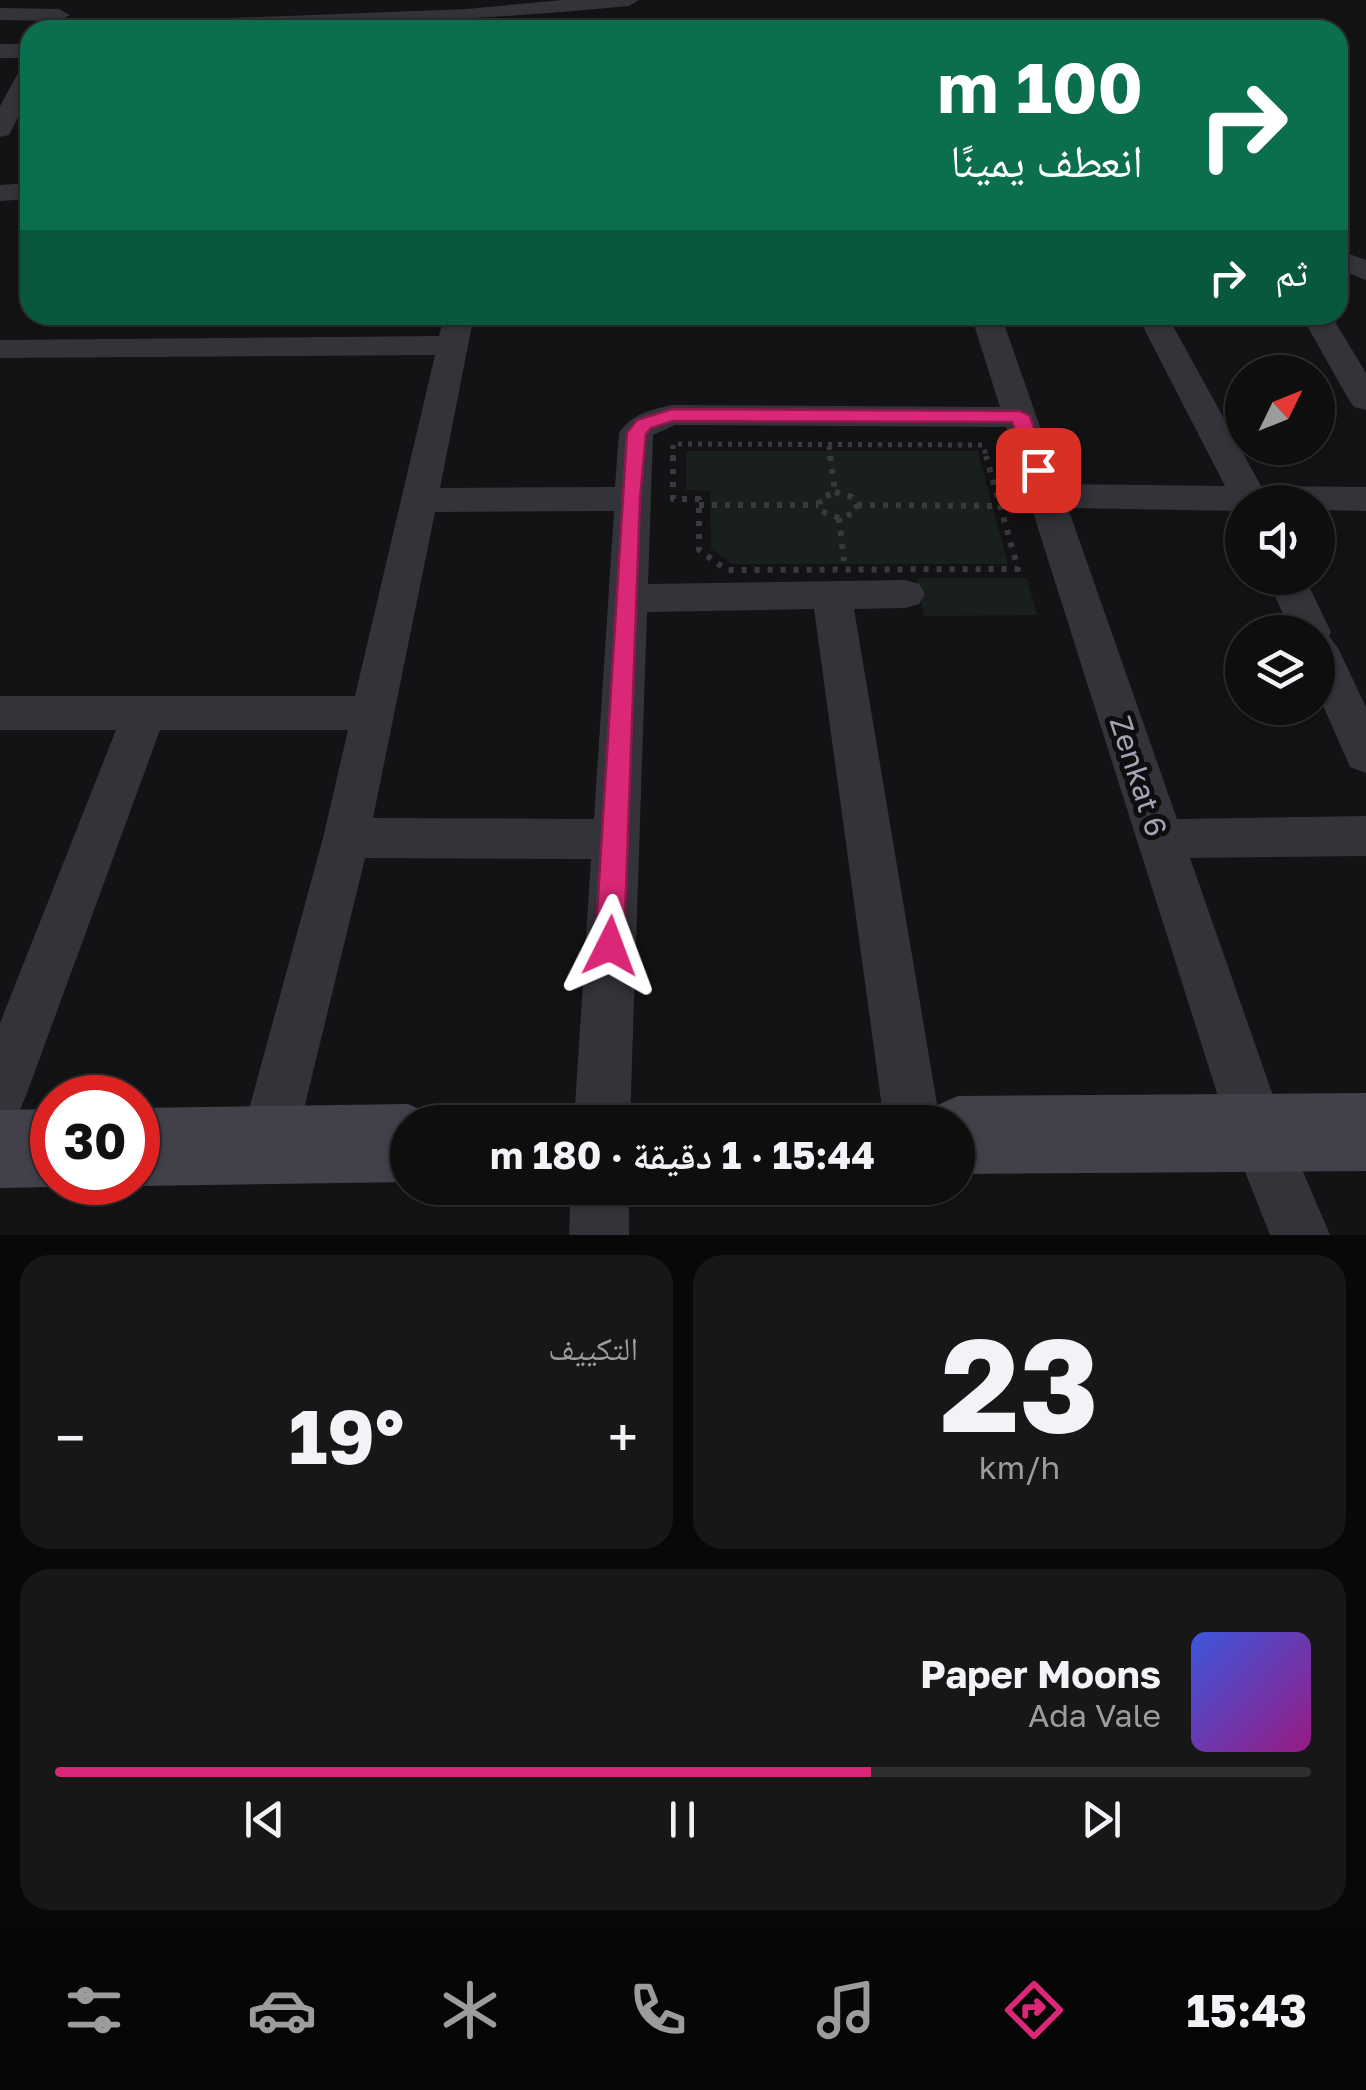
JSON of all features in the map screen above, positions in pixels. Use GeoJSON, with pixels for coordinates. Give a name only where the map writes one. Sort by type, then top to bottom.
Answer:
{"type":"FeatureCollection","features":[{"type":"Feature","properties":{"kind":"street"},"geometry":{"type":"LineString","coordinates":[[486,20],[623,6]]}},
{"type":"Feature","properties":{"kind":"street"},"geometry":{"type":"LineString","coordinates":[[323,20],[409,8],[459,20]]}},
{"type":"Feature","properties":{"kind":"street"},"geometry":{"type":"LineString","coordinates":[[0,14],[59,15]]}},
{"type":"Feature","properties":{"kind":"street"},"geometry":{"type":"LineString","coordinates":[[0,132],[20,93]]}},
{"type":"Feature","properties":{"kind":"street"},"geometry":{"type":"LineString","coordinates":[[129,347],[143,325]]}},
{"type":"Feature","properties":{"kind":"street"},"geometry":{"type":"LineString","coordinates":[[290,346],[299,325]]}},
{"type":"Feature","properties":{"kind":"street","name":"Zenkat 6"},"geometry":{"type":"LineString","coordinates":[[989,325],[1257,1131],[1300,1235]]}},
{"type":"Feature","properties":{"kind":"street"},"geometry":{"type":"LineString","coordinates":[[1157,325],[1243,485]]}},
{"type":"Feature","properties":{"kind":"street"},"geometry":{"type":"LineString","coordinates":[[1327,325],[1352,349],[1366,400]]}},
{"type":"Feature","properties":{"kind":"street"},"geometry":{"type":"LineString","coordinates":[[0,350],[290,346],[456,330],[346,838],[267,1146]]}},
{"type":"Feature","properties":{"kind":"street"},"geometry":{"type":"LineString","coordinates":[[603,1105],[636,433],[644,424],[672,415],[1020,416]]}},
{"type":"Feature","properties":{"kind":"street"},"geometry":{"type":"LineString","coordinates":[[419,500],[630,499]]}},
{"type":"Feature","properties":{"kind":"street"},"geometry":{"type":"LineString","coordinates":[[1048,501],[1225,499]]}},
{"type":"Feature","properties":{"kind":"street"},"geometry":{"type":"LineString","coordinates":[[1335,499],[1366,499]]}},
{"type":"Feature","properties":{"kind":"street"},"geometry":{"type":"LineString","coordinates":[[627,598],[905,594]]}},
{"type":"Feature","properties":{"kind":"street"},"geometry":{"type":"LineString","coordinates":[[832,595],[909,1105]]}},
{"type":"Feature","properties":{"kind":"street"},"geometry":{"type":"LineString","coordinates":[[1335,686],[1366,755]]}},
{"type":"Feature","properties":{"kind":"street"},"geometry":{"type":"LineString","coordinates":[[0,1093],[145,711]]}},
{"type":"Feature","properties":{"kind":"street"},"geometry":{"type":"LineString","coordinates":[[0,713],[374,713]]}},
{"type":"Feature","properties":{"kind":"street"},"geometry":{"type":"LineString","coordinates":[[1160,840],[1366,836]]}},
{"type":"Feature","properties":{"kind":"street"},"geometry":{"type":"LineString","coordinates":[[346,838],[614,839]]}},
{"type":"Feature","properties":{"kind":"street"},"geometry":{"type":"LineString","coordinates":[[975,1135],[1366,1132]]}},
{"type":"Feature","properties":{"kind":"street"},"geometry":{"type":"LineString","coordinates":[[160,1147],[390,1143]]}},
{"type":"Feature","properties":{"kind":"street"},"geometry":{"type":"LineString","coordinates":[[0,1149],[30,1148]]}},
{"type":"Feature","properties":{"kind":"street"},"geometry":{"type":"LineString","coordinates":[[599,1235],[600,1205]]}},
{"type":"Feature","properties":{"kind":"path"},"geometry":{"type":"LineString","coordinates":[[673,444],[983,444],[1018,569],[727,570],[700,550],[698,505],[699,499],[673,499],[673,444]]}},
{"type":"Feature","properties":{"kind":"path"},"geometry":{"type":"LineString","coordinates":[[829,444],[836,492]]}},
{"type":"Feature","properties":{"kind":"path"},"geometry":{"type":"LineString","coordinates":[[818,506],[823,495],[836,492],[852,497],[857,506]]}},
{"type":"Feature","properties":{"kind":"path"},"geometry":{"type":"LineString","coordinates":[[857,506],[1000,506],[1048,501]]}},
{"type":"Feature","properties":{"kind":"path"},"geometry":{"type":"LineString","coordinates":[[698,505],[818,506],[826,515],[839,518],[854,513],[857,506]]}},
{"type":"Feature","properties":{"kind":"shaded area"},"geometry":{"type":"Polygon","coordinates":[[[686,451],[978,451],[1008,564],[731,564],[711,549],[710,491],[686,490],[686,451]]]}},
{"type":"Feature","properties":{"kind":"shaded area"},"geometry":{"type":"Polygon","coordinates":[[[916,578],[1027,578],[1037,615],[924,616],[916,578]]]}},
{"type":"Feature","properties":{"kind":"route"},"geometry":{"type":"LineString","coordinates":[[610,946],[630,499],[636,433],[644,424],[672,415],[1020,416],[1038,470]]}}]}
